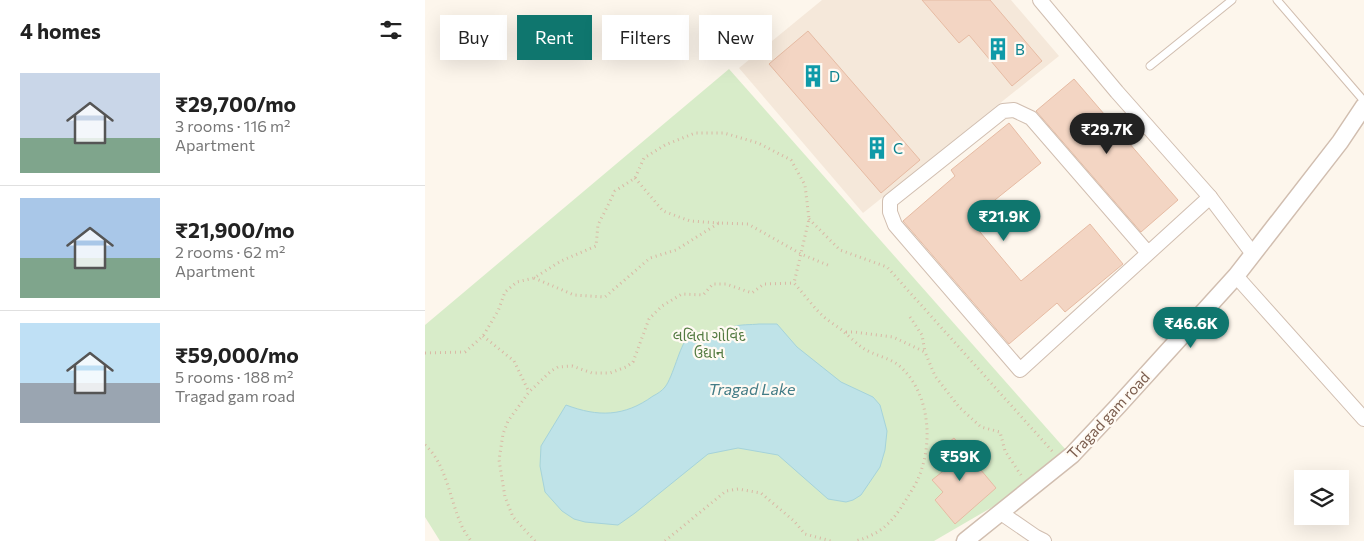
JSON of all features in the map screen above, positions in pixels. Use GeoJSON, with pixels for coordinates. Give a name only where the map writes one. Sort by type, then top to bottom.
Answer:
{"type":"FeatureCollection","features":[{"type":"Feature","properties":{"kind":"street"},"geometry":{"type":"LineString","coordinates":[[1039,0],[1210,197],[1253,254]]}},
{"type":"Feature","properties":{"kind":"street","name":"Tragad gam road"},"geometry":{"type":"LineString","coordinates":[[965,541],[1072,455],[1236,276],[1340,142],[1364,106]]}},
{"type":"Feature","properties":{"kind":"street"},"geometry":{"type":"LineString","coordinates":[[1148,253],[1031,118],[1014,110],[1003,111],[890,202],[890,212],[895,225],[1020,370],[1210,197]]}},
{"type":"Feature","properties":{"kind":"street"},"geometry":{"type":"LineString","coordinates":[[1236,276],[1364,419]]}},
{"type":"Feature","properties":{"kind":"street"},"geometry":{"type":"LineString","coordinates":[[1001,512],[1044,541]]}},
{"type":"Feature","properties":{"kind":"lane"},"geometry":{"type":"LineString","coordinates":[[1150,66],[1232,0]]}},
{"type":"Feature","properties":{"kind":"lane"},"geometry":{"type":"LineString","coordinates":[[1277,0],[1364,101]]}},
{"type":"Feature","properties":{"kind":"path"},"geometry":{"type":"LineString","coordinates":[[425,353],[465,352],[483,336],[498,311],[505,292],[517,282],[534,278],[561,261],[596,246],[598,225],[615,191],[635,178],[643,158],[665,145],[695,133],[724,133],[758,144],[791,160],[805,186],[809,218],[794,283]]}},
{"type":"Feature","properties":{"kind":"path"},"geometry":{"type":"LineString","coordinates":[[635,178],[663,211],[690,221],[748,224],[801,254],[830,266]]}},
{"type":"Feature","properties":{"kind":"path"},"geometry":{"type":"LineString","coordinates":[[809,218],[840,250],[887,267],[1058,458]]}},
{"type":"Feature","properties":{"kind":"path"},"geometry":{"type":"LineString","coordinates":[[534,278],[574,295],[605,297],[650,258],[676,250],[719,223]]}},
{"type":"Feature","properties":{"kind":"path"},"geometry":{"type":"LineString","coordinates":[[794,283],[824,317],[863,348],[897,364],[914,382],[921,398],[927,429],[924,459],[916,484],[889,524],[869,537],[855,541]]}},
{"type":"Feature","properties":{"kind":"path"},"geometry":{"type":"LineString","coordinates":[[535,541],[519,524],[509,509],[505,497],[499,460],[503,434],[508,421],[529,392],[551,371],[558,367],[572,366],[601,374],[610,373],[633,362],[649,319],[662,306],[682,294],[703,295],[713,284],[726,284],[752,293],[764,284],[794,283]]}},
{"type":"Feature","properties":{"kind":"path"},"geometry":{"type":"LineString","coordinates":[[909,317],[921,335],[925,352],[935,376],[959,407],[981,427],[1000,432],[1005,451],[1026,482]]}},
{"type":"Feature","properties":{"kind":"path"},"geometry":{"type":"LineString","coordinates":[[845,332],[893,336],[925,352]]}},
{"type":"Feature","properties":{"kind":"path"},"geometry":{"type":"LineString","coordinates":[[483,336],[514,361],[529,392]]}},
{"type":"Feature","properties":{"kind":"path"},"geometry":{"type":"LineString","coordinates":[[425,445],[429,448],[444,475],[461,524],[471,541]]}},
{"type":"Feature","properties":{"kind":"path"},"geometry":{"type":"LineString","coordinates":[[665,541],[726,491],[738,489],[761,492],[794,521],[805,534],[831,541]]}},
{"type":"Feature","properties":{"kind":"shaded area"},"geometry":{"type":"Polygon","coordinates":[[[822,0],[1011,0],[1059,56],[863,213],[739,68],[749,60],[772,60],[772,41],[822,0]]]}},
{"type":"Feature","properties":{"kind":"green space","name":"લલિતા ગોવિંદ ઉદ્યાન"},"geometry":{"type":"Polygon","coordinates":[[[729,69],[1066,450],[1001,502],[934,541],[440,541],[425,517],[425,325],[729,69]]]}},
{"type":"Feature","properties":{"kind":"water","name":"Tragad Lake"},"geometry":{"type":"Polygon","coordinates":[[[777,324],[797,347],[841,382],[873,397],[880,405],[887,431],[885,450],[880,467],[861,495],[846,502],[828,499],[778,455],[738,448],[708,454],[618,525],[574,519],[562,511],[545,492],[540,466],[541,446],[566,405],[589,412],[600,413],[611,413],[632,408],[665,387],[684,342],[691,336],[720,335],[736,326],[777,324]]]}},
{"type":"Feature","properties":{"kind":"building","name":"B"},"geometry":{"type":"Polygon","coordinates":[[[922,0],[990,0],[1042,61],[1012,86],[969,35],[959,43],[922,0]]]}},
{"type":"Feature","properties":{"kind":"building"},"geometry":{"type":"Polygon","coordinates":[[[808,31],[920,160],[881,193],[769,64],[808,31]]]}},
{"type":"Feature","properties":{"kind":"building"},"geometry":{"type":"Polygon","coordinates":[[[1074,79],[1178,200],[1141,232],[1036,111],[1074,79]]]}},
{"type":"Feature","properties":{"kind":"building"},"geometry":{"type":"Polygon","coordinates":[[[1009,123],[1041,163],[970,220],[1021,281],[1090,224],[1123,264],[1065,312],[1057,303],[1009,344],[903,221],[955,176],[951,170],[1009,123]]]}},
{"type":"Feature","properties":{"kind":"building"},"geometry":{"type":"Polygon","coordinates":[[[954,438],[996,488],[955,524],[935,500],[943,492],[932,480],[947,468],[934,454],[954,438]]]}},
{"type":"Feature","properties":{"kind":"place","name":"B"},"geometry":{"type":"Point","coordinates":[998,49]}},
{"type":"Feature","properties":{"kind":"place","name":"D"},"geometry":{"type":"Point","coordinates":[813,76]}},
{"type":"Feature","properties":{"kind":"place","name":"C"},"geometry":{"type":"Point","coordinates":[877,148]}}]}
